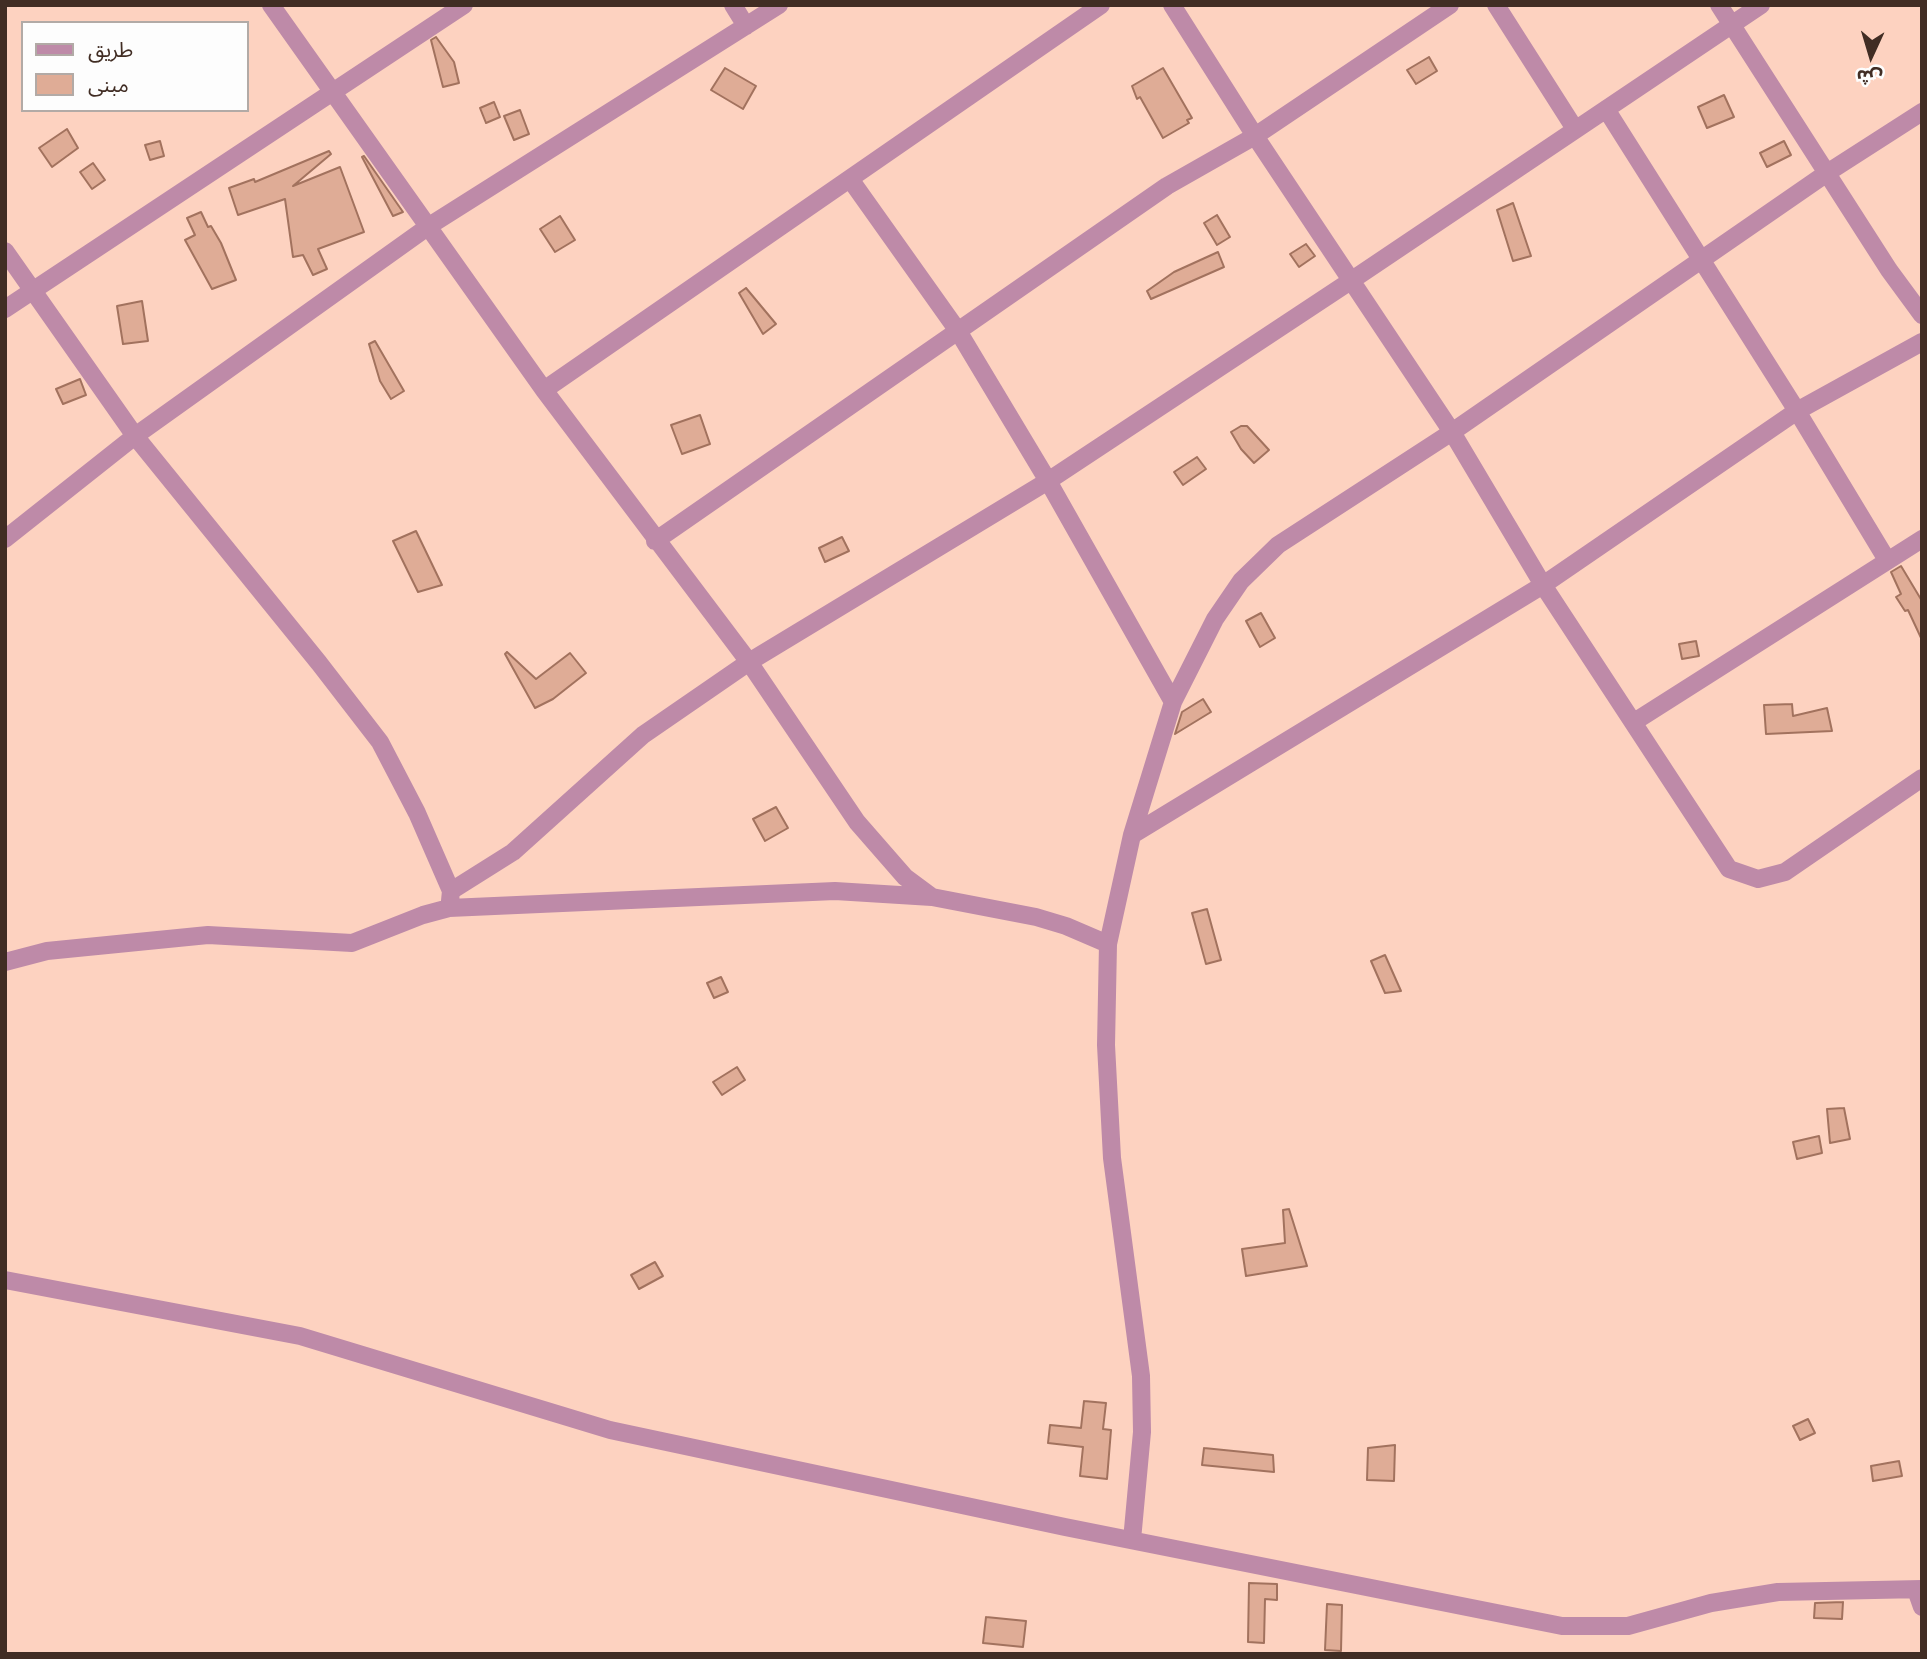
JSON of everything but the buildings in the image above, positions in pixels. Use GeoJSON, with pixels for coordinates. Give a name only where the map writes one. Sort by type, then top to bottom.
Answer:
{"type":"FeatureCollection","features":[{"type":"Feature","properties":{"kind":"street"},"geometry":{"type":"LineString","coordinates":[[271,5],[544,390],[655,541],[749,662],[857,822],[905,877],[932,897]]}},
{"type":"Feature","properties":{"kind":"street"},"geometry":{"type":"LineString","coordinates":[[5,309],[464,5]]}},
{"type":"Feature","properties":{"kind":"street"},"geometry":{"type":"LineString","coordinates":[[733,5],[746,26]]}},
{"type":"Feature","properties":{"kind":"street"},"geometry":{"type":"LineString","coordinates":[[5,540],[135,436],[429,226],[779,5]]}},
{"type":"Feature","properties":{"kind":"street"},"geometry":{"type":"LineString","coordinates":[[544,390],[1101,5]]}},
{"type":"Feature","properties":{"kind":"street"},"geometry":{"type":"LineString","coordinates":[[1172,5],[1255,136],[1452,432],[1543,585],[1729,869],[1758,879],[1785,872],[1922,778]]}},
{"type":"Feature","properties":{"kind":"street"},"geometry":{"type":"LineString","coordinates":[[655,541],[1167,186],[1255,136],[1450,5]]}},
{"type":"Feature","properties":{"kind":"street"},"geometry":{"type":"LineString","coordinates":[[1496,5],[1575,129]]}},
{"type":"Feature","properties":{"kind":"street"},"geometry":{"type":"LineString","coordinates":[[1719,5],[1889,270],[1922,315]]}},
{"type":"Feature","properties":{"kind":"street"},"geometry":{"type":"LineString","coordinates":[[5,962],[47,951],[208,935],[352,943],[423,915],[450,900],[513,852],[643,735],[749,662],[1048,481],[1761,5]]}},
{"type":"Feature","properties":{"kind":"street"},"geometry":{"type":"LineString","coordinates":[[1606,109],[1797,411],[1887,560]]}},
{"type":"Feature","properties":{"kind":"street"},"geometry":{"type":"LineString","coordinates":[[1132,1540],[1142,1432],[1142,1376],[1112,1158],[1106,1045],[1108,944],[1132,835],[1173,702],[1215,619],[1241,581],[1278,545],[1452,432],[1827,173],[1922,112]]}},
{"type":"Feature","properties":{"kind":"street"},"geometry":{"type":"LineString","coordinates":[[850,179],[958,331],[1048,481],[1173,702]]}},
{"type":"Feature","properties":{"kind":"street"},"geometry":{"type":"LineString","coordinates":[[5,251],[135,436],[380,742],[417,813],[450,900]]}},
{"type":"Feature","properties":{"kind":"street"},"geometry":{"type":"LineString","coordinates":[[1132,835],[1543,585],[1797,411],[1922,342]]}},
{"type":"Feature","properties":{"kind":"street"},"geometry":{"type":"LineString","coordinates":[[1634,722],[1922,539]]}},
{"type":"Feature","properties":{"kind":"street"},"geometry":{"type":"LineString","coordinates":[[450,900],[835,891],[932,897],[1036,917],[1066,926],[1108,944]]}},
{"type":"Feature","properties":{"kind":"street"},"geometry":{"type":"LineString","coordinates":[[5,1280],[300,1336],[610,1430],[1132,1540],[1562,1626],[1628,1626],[1711,1603],[1778,1592],[1920,1595]]}}]}
